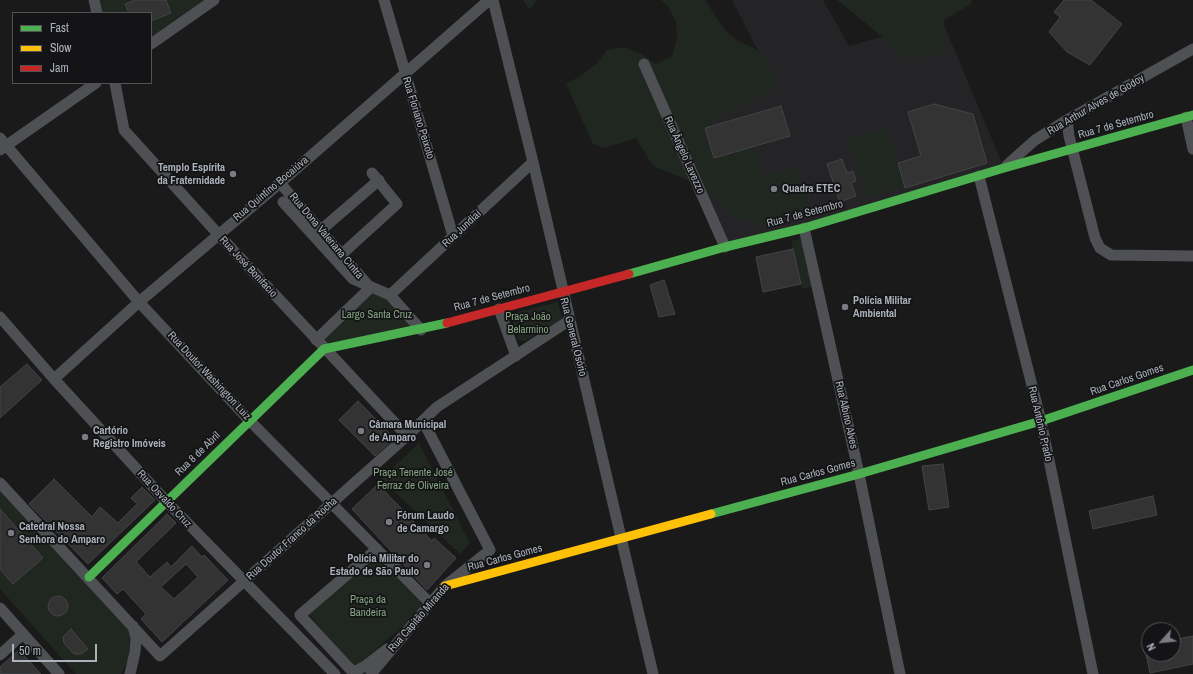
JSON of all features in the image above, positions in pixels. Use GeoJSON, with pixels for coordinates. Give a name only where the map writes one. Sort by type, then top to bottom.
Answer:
{"type":"FeatureCollection","features":[{"type":"Feature","properties":{"kind":"street"},"geometry":{"type":"LineString","coordinates":[[94,0],[97,12]]}},
{"type":"Feature","properties":{"kind":"street"},"geometry":{"type":"LineString","coordinates":[[152,43],[214,0]]}},
{"type":"Feature","properties":{"kind":"street","name":"Rua Floriano Peixoto"},"geometry":{"type":"LineString","coordinates":[[384,0],[453,236]]}},
{"type":"Feature","properties":{"kind":"street","name":"Rua Quintino Bocaiúva"},"geometry":{"type":"LineString","coordinates":[[54,379],[139,302],[490,0]]}},
{"type":"Feature","properties":{"kind":"street","name":"Rua General Osório"},"geometry":{"type":"LineString","coordinates":[[493,0],[533,162],[653,674]]}},
{"type":"Feature","properties":{"kind":"street","name":"Rua Arthur Alves de Godoy"},"geometry":{"type":"LineString","coordinates":[[1004,168],[1036,140],[1067,120],[1193,50]]}},
{"type":"Feature","properties":{"kind":"street","name":"Rua Ângelo Lavezzo"},"geometry":{"type":"LineString","coordinates":[[644,64],[725,246]]}},
{"type":"Feature","properties":{"kind":"street"},"geometry":{"type":"LineString","coordinates":[[2,144],[94,84]]}},
{"type":"Feature","properties":{"kind":"street","name":"Rua José Bonifacio"},"geometry":{"type":"LineString","coordinates":[[115,84],[124,130],[324,349],[407,436]]}},
{"type":"Feature","properties":{"kind":"street"},"geometry":{"type":"LineString","coordinates":[[1189,116],[1193,149]]}},
{"type":"Feature","properties":{"kind":"street","name":"Rua 7 de Setembro"},"geometry":{"type":"LineString","coordinates":[[421,330],[563,293],[725,246],[804,228],[1004,168],[1189,116]]}},
{"type":"Feature","properties":{"kind":"street"},"geometry":{"type":"LineString","coordinates":[[1067,120],[1072,150],[1095,238],[1100,248],[1111,255],[1193,256]]}},
{"type":"Feature","properties":{"kind":"street","name":"Rua Doutor Washington Luiz"},"geometry":{"type":"LineString","coordinates":[[2,144],[139,302],[250,421],[430,603]]}},
{"type":"Feature","properties":{"kind":"street","name":"Rua Jundiaí"},"geometry":{"type":"LineString","coordinates":[[390,295],[533,162]]}},
{"type":"Feature","properties":{"kind":"street","name":"Rua Antônio Prado"},"geometry":{"type":"LineString","coordinates":[[979,176],[1041,422],[1093,674]]}},
{"type":"Feature","properties":{"kind":"street"},"geometry":{"type":"LineString","coordinates":[[321,230],[375,177],[397,204],[342,254]]}},
{"type":"Feature","properties":{"kind":"street","name":"Rua Dona Valeriana Cintra"},"geometry":{"type":"LineString","coordinates":[[280,182],[370,288]]}},
{"type":"Feature","properties":{"kind":"street","name":"Rua Dona Valeriana Cintra"},"geometry":{"type":"LineString","coordinates":[[283,202],[353,279],[370,288]]}},
{"type":"Feature","properties":{"kind":"street","name":"Rua Albino Alves"},"geometry":{"type":"LineString","coordinates":[[804,228],[859,474],[900,674]]}},
{"type":"Feature","properties":{"kind":"street"},"geometry":{"type":"LineString","coordinates":[[316,340],[370,288],[390,295],[421,330]]}},
{"type":"Feature","properties":{"kind":"street"},"geometry":{"type":"LineString","coordinates":[[499,309],[516,356],[570,320]]}},
{"type":"Feature","properties":{"kind":"street","name":"Rua Osvaldo Cruz"},"geometry":{"type":"LineString","coordinates":[[0,317],[54,379],[166,501],[335,674]]}},
{"type":"Feature","properties":{"kind":"street"},"geometry":{"type":"LineString","coordinates":[[324,349],[421,330]]}},
{"type":"Feature","properties":{"kind":"street","name":"Rua 8 de Abril"},"geometry":{"type":"LineString","coordinates":[[89,577],[324,349]]}},
{"type":"Feature","properties":{"kind":"street","name":"Rua Doutor Franco da Rocha"},"geometry":{"type":"LineString","coordinates":[[134,626],[160,656],[407,436],[437,407],[516,356]]}},
{"type":"Feature","properties":{"kind":"street","name":"Rua Carlos Gomes"},"geometry":{"type":"LineString","coordinates":[[445,586],[859,474],[1041,422],[1193,370]]}},
{"type":"Feature","properties":{"kind":"street","name":"Rua Capitão Miranda"},"geometry":{"type":"LineString","coordinates":[[371,674],[445,586],[490,550],[423,421]]}},
{"type":"Feature","properties":{"kind":"street"},"geometry":{"type":"LineString","coordinates":[[0,483],[134,626],[136,638],[135,652],[126,674]]}},
{"type":"Feature","properties":{"kind":"street"},"geometry":{"type":"LineString","coordinates":[[377,549],[300,615],[350,668],[356,670],[396,643]]}},
{"type":"Feature","properties":{"kind":"street"},"geometry":{"type":"LineString","coordinates":[[0,608],[59,674]]}},
{"type":"Feature","properties":{"kind":"street"},"geometry":{"type":"LineString","coordinates":[[0,655],[23,634]]}},
{"type":"Feature","properties":{"kind":"street"},"geometry":{"type":"LineString","coordinates":[[130,674],[132,661]]}},
{"type":"Feature","properties":{"kind":"shaded area"},"geometry":{"type":"Polygon","coordinates":[[[732,0],[823,0],[849,46],[942,20],[1004,168],[725,247],[667,117],[777,88],[732,0]]]}},
{"type":"Feature","properties":{"kind":"green space"},"geometry":{"type":"Polygon","coordinates":[[[95,0],[212,0],[152,42],[152,12],[98,12],[95,0]]]}},
{"type":"Feature","properties":{"kind":"green space"},"geometry":{"type":"Polygon","coordinates":[[[523,0],[537,0],[531,8],[528,8],[523,0]]]}},
{"type":"Feature","properties":{"kind":"green space"},"geometry":{"type":"Polygon","coordinates":[[[661,0],[705,0],[725,30],[738,41],[754,48],[767,59],[777,88],[722,115],[705,128],[705,145],[711,150],[741,143],[753,146],[765,177],[795,168],[803,195],[808,197],[808,212],[782,223],[759,226],[739,219],[704,187],[653,166],[636,138],[605,148],[593,144],[566,84],[582,75],[596,64],[607,50],[625,47],[641,54],[656,64],[672,56],[677,39],[676,22],[668,6],[661,0]]]}},
{"type":"Feature","properties":{"kind":"green space"},"geometry":{"type":"Polygon","coordinates":[[[837,0],[971,0],[971,4],[944,20],[943,53],[906,60],[889,42],[837,0]]]}},
{"type":"Feature","properties":{"kind":"green space"},"geometry":{"type":"Polygon","coordinates":[[[886,127],[905,185],[867,197],[848,140],[886,127]]]}},
{"type":"Feature","properties":{"kind":"green space"},"geometry":{"type":"Polygon","coordinates":[[[804,238],[816,286],[802,289],[791,241],[804,238]]]}},
{"type":"Feature","properties":{"kind":"green space","name":"Largo Santa Cruz"},"geometry":{"type":"Polygon","coordinates":[[[371,288],[390,295],[416,331],[327,344],[323,339],[371,288]]]}},
{"type":"Feature","properties":{"kind":"green space","name":"Praça João Belarmino"},"geometry":{"type":"Polygon","coordinates":[[[558,302],[562,318],[558,322],[525,341],[519,340],[510,314],[558,302]]]}},
{"type":"Feature","properties":{"kind":"green space","name":"Praça Tenente José Ferraz de Oliveira"},"geometry":{"type":"Polygon","coordinates":[[[419,443],[470,543],[460,554],[381,479],[419,443]]]}},
{"type":"Feature","properties":{"kind":"green space"},"geometry":{"type":"Polygon","coordinates":[[[0,491],[130,630],[129,658],[121,674],[76,674],[0,589],[0,491]]]}},
{"type":"Feature","properties":{"kind":"green space","name":"Praça da Bandeira"},"geometry":{"type":"Polygon","coordinates":[[[377,549],[430,603],[359,664],[352,664],[305,610],[377,549]]]}},
{"type":"Feature","properties":{"kind":"building"},"geometry":{"type":"Polygon","coordinates":[[[135,0],[166,0],[171,13],[152,21],[152,12],[129,12],[125,4],[135,0]]]}},
{"type":"Feature","properties":{"kind":"building"},"geometry":{"type":"Polygon","coordinates":[[[1064,0],[1091,0],[1122,24],[1090,65],[1067,52],[1049,32],[1060,17],[1054,12],[1064,0]]]}},
{"type":"Feature","properties":{"kind":"building"},"geometry":{"type":"Polygon","coordinates":[[[934,104],[973,114],[987,163],[905,188],[898,163],[921,156],[908,112],[934,104]]]}},
{"type":"Feature","properties":{"kind":"building"},"geometry":{"type":"Polygon","coordinates":[[[781,106],[790,136],[714,158],[705,128],[781,106]]]}},
{"type":"Feature","properties":{"kind":"building"},"geometry":{"type":"Polygon","coordinates":[[[842,159],[847,173],[853,171],[856,181],[851,183],[856,196],[840,202],[827,164],[842,159]]]}},
{"type":"Feature","properties":{"kind":"building"},"geometry":{"type":"Polygon","coordinates":[[[793,249],[801,284],[763,292],[756,257],[793,249]]]}},
{"type":"Feature","properties":{"kind":"building"},"geometry":{"type":"Polygon","coordinates":[[[664,280],[675,314],[659,317],[650,285],[664,280]]]}},
{"type":"Feature","properties":{"kind":"building"},"geometry":{"type":"Polygon","coordinates":[[[27,364],[42,380],[0,418],[0,387],[27,364]]]}},
{"type":"Feature","properties":{"kind":"building","name":"Câmara Municipal de Amparo"},"geometry":{"type":"Polygon","coordinates":[[[358,401],[394,438],[375,456],[339,420],[358,401]]]}},
{"type":"Feature","properties":{"kind":"building"},"geometry":{"type":"Polygon","coordinates":[[[943,464],[949,507],[929,510],[922,466],[943,464]]]}},
{"type":"Feature","properties":{"kind":"building"},"geometry":{"type":"Polygon","coordinates":[[[54,479],[92,517],[100,507],[118,523],[137,504],[131,498],[142,487],[155,500],[88,564],[29,504],[54,479]]]}},
{"type":"Feature","properties":{"kind":"building"},"geometry":{"type":"Polygon","coordinates":[[[378,484],[432,541],[434,538],[456,558],[427,590],[352,509],[378,484]]]}},
{"type":"Feature","properties":{"kind":"building"},"geometry":{"type":"Polygon","coordinates":[[[1153,496],[1157,515],[1093,529],[1089,511],[1153,496]]]}},
{"type":"Feature","properties":{"kind":"building","name":"Catedral Nossa Senhora do Amparo"},"geometry":{"type":"Polygon","coordinates":[[[0,509],[43,558],[13,584],[0,569],[0,509]]]}},
{"type":"Feature","properties":{"kind":"building"},"geometry":{"type":"Polygon","coordinates":[[[167,514],[176,523],[136,562],[150,577],[167,562],[171,567],[192,546],[202,557],[204,555],[228,580],[162,642],[141,619],[146,614],[123,589],[117,594],[102,578],[167,514]],[[186,564],[161,587],[174,599],[198,577],[186,564]]]}},
{"type":"Feature","properties":{"kind":"building"},"geometry":{"type":"Polygon","coordinates":[[[58,596],[65,599],[68,606],[65,613],[58,616],[51,613],[48,606],[51,599],[58,596]]]}},
{"type":"Feature","properties":{"kind":"building"},"geometry":{"type":"Polygon","coordinates":[[[71,629],[88,649],[81,654],[74,654],[64,643],[63,637],[71,629]]]}},
{"type":"Feature","properties":{"kind":"building"},"geometry":{"type":"Polygon","coordinates":[[[1193,636],[1193,664],[1150,673],[1148,662],[1181,662],[1181,638],[1193,636]]]}},
{"type":"Feature","properties":{"kind":"building"},"geometry":{"type":"Polygon","coordinates":[[[19,650],[41,674],[0,674],[0,667],[19,650]]]}},
{"type":"Feature","properties":{"kind":"traffic: fast"},"geometry":{"type":"LineString","coordinates":[[629,274],[725,247],[804,228],[1004,168],[1193,115]]}},
{"type":"Feature","properties":{"kind":"traffic: fast"},"geometry":{"type":"LineString","coordinates":[[89,577],[324,349],[447,323]]}},
{"type":"Feature","properties":{"kind":"traffic: fast"},"geometry":{"type":"LineString","coordinates":[[711,514],[859,474],[1041,421],[1193,370]]}},
{"type":"Feature","properties":{"kind":"traffic: slow"},"geometry":{"type":"LineString","coordinates":[[445,586],[711,514]]}},
{"type":"Feature","properties":{"kind":"traffic: jam"},"geometry":{"type":"LineString","coordinates":[[447,323],[629,274]]}},
{"type":"Feature","properties":{"kind":"place","name":"Templo Espírita da Fraternidade"},"geometry":{"type":"Point","coordinates":[233,174]}},
{"type":"Feature","properties":{"kind":"place","name":"Quadra ETEC"},"geometry":{"type":"Point","coordinates":[774,189]}},
{"type":"Feature","properties":{"kind":"place","name":"Polícia Militar Ambiental"},"geometry":{"type":"Point","coordinates":[845,307]}},
{"type":"Feature","properties":{"kind":"place","name":"Câmara Municipal de Amparo"},"geometry":{"type":"Point","coordinates":[361,431]}},
{"type":"Feature","properties":{"kind":"place","name":"Cartório Registro Imóveis"},"geometry":{"type":"Point","coordinates":[85,437]}},
{"type":"Feature","properties":{"kind":"place","name":"Fórum Laudo de Camargo"},"geometry":{"type":"Point","coordinates":[389,522]}},
{"type":"Feature","properties":{"kind":"place","name":"Catedral Nossa Senhora do Amparo"},"geometry":{"type":"Point","coordinates":[11,533]}},
{"type":"Feature","properties":{"kind":"place","name":"Polícia Militar do Estado de São Paulo"},"geometry":{"type":"Point","coordinates":[427,565]}}]}
